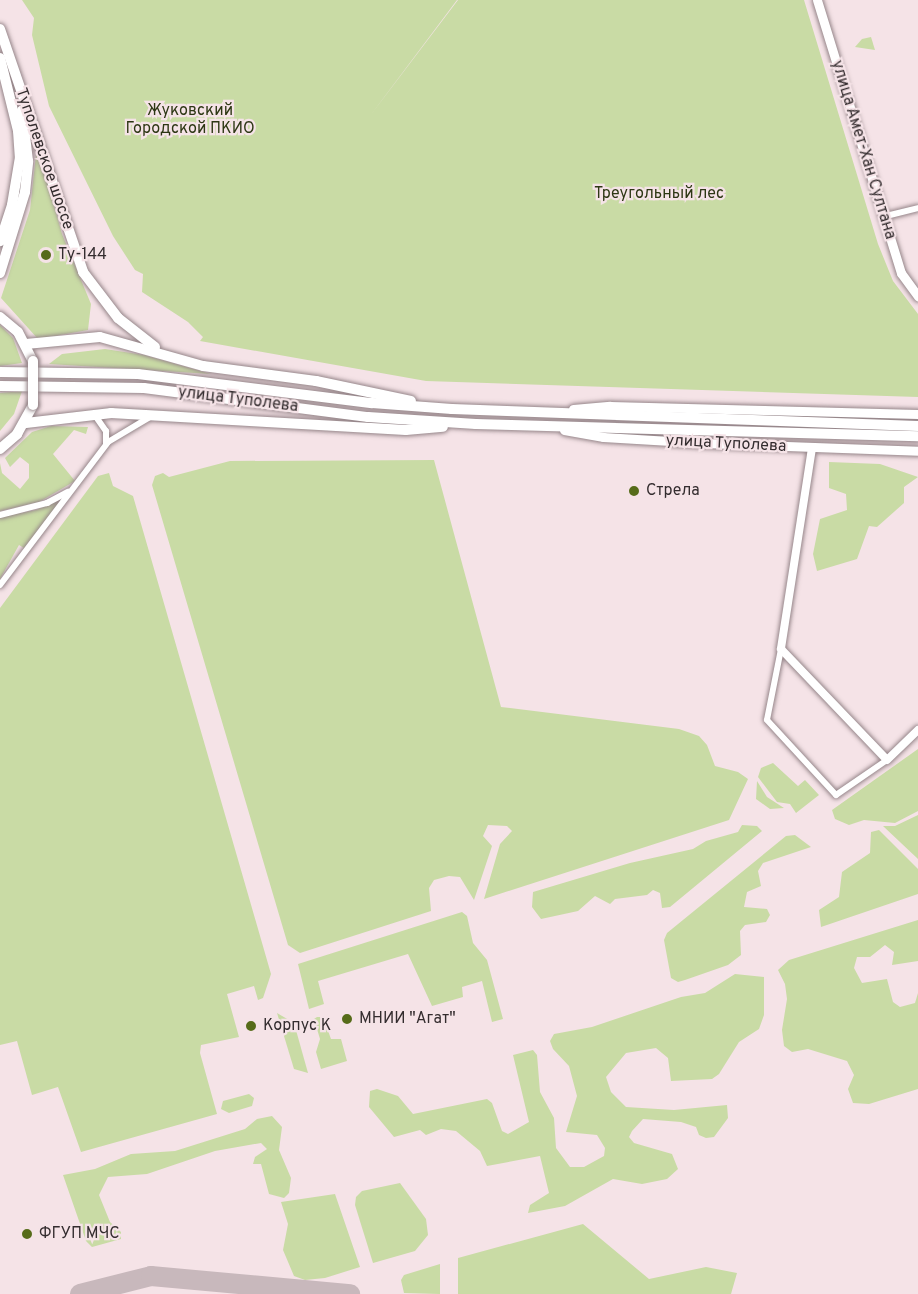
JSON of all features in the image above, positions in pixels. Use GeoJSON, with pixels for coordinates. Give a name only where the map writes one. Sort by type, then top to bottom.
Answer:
{"type":"FeatureCollection","features":[{"type":"Feature","properties":{"kind":"main road","name":"улица Амет-Хан Султана"},"geometry":{"type":"LineString","coordinates":[[817,0],[901,273],[918,296]]}},
{"type":"Feature","properties":{"kind":"main road","name":"Туполевское шоссе"},"geometry":{"type":"LineString","coordinates":[[0,28],[18,131],[20,156],[12,205],[0,241]]}},
{"type":"Feature","properties":{"kind":"main road","name":"Туполевское шоссе"},"geometry":{"type":"LineString","coordinates":[[0,273],[20,211],[28,161],[27,131],[4,57]]}},
{"type":"Feature","properties":{"kind":"main road","name":"Туполевское шоссе"},"geometry":{"type":"LineString","coordinates":[[4,57],[82,272],[95,292],[138,338],[179,360]]}},
{"type":"Feature","properties":{"kind":"main road"},"geometry":{"type":"LineString","coordinates":[[0,317],[26,344],[33,361],[33,405],[26,423],[0,449]]}},
{"type":"Feature","properties":{"kind":"main road"},"geometry":{"type":"LineString","coordinates":[[26,344],[100,337],[179,360]]}},
{"type":"Feature","properties":{"kind":"main road","name":"улица Туполева"},"geometry":{"type":"LineString","coordinates":[[179,360],[316,381],[452,409]]}},
{"type":"Feature","properties":{"kind":"main road","name":"улица Туполева"},"geometry":{"type":"LineString","coordinates":[[0,372],[138,375],[372,403],[452,409],[918,426]]}},
{"type":"Feature","properties":{"kind":"main road","name":"улица Туполева"},"geometry":{"type":"LineString","coordinates":[[0,386],[144,388],[368,417],[476,424],[918,436]]}},
{"type":"Feature","properties":{"kind":"main road","name":"улица Туполева"},"geometry":{"type":"LineString","coordinates":[[534,413],[610,406],[918,414]]}},
{"type":"Feature","properties":{"kind":"main road","name":"улица Туполева"},"geometry":{"type":"LineString","coordinates":[[26,423],[94,413],[156,414],[406,430],[476,424]]}},
{"type":"Feature","properties":{"kind":"main road","name":"улица Туполева"},"geometry":{"type":"LineString","coordinates":[[534,425],[603,437],[918,451]]}},
{"type":"Feature","properties":{"kind":"street"},"geometry":{"type":"LineString","coordinates":[[882,217],[918,208]]}},
{"type":"Feature","properties":{"kind":"street"},"geometry":{"type":"LineString","coordinates":[[94,413],[106,431],[106,444]]}},
{"type":"Feature","properties":{"kind":"street"},"geometry":{"type":"LineString","coordinates":[[0,585],[106,444],[156,414]]}},
{"type":"Feature","properties":{"kind":"street"},"geometry":{"type":"LineString","coordinates":[[812,448],[768,720],[836,795],[887,760],[918,730]]}},
{"type":"Feature","properties":{"kind":"street"},"geometry":{"type":"LineString","coordinates":[[0,515],[46,503],[75,486]]}},
{"type":"Feature","properties":{"kind":"street"},"geometry":{"type":"LineString","coordinates":[[781,649],[887,760]]}},
{"type":"Feature","properties":{"kind":"green space","name":"Треугольный лес"},"geometry":{"type":"Polygon","coordinates":[[[22,0],[457,0],[370,116],[458,0],[804,0],[878,244],[893,281],[918,314],[918,397],[426,381],[200,341],[203,337],[188,322],[142,292],[143,274],[135,270],[113,236],[49,106],[32,35],[34,18],[22,0]]]}},
{"type":"Feature","properties":{"kind":"green space"},"geometry":{"type":"Polygon","coordinates":[[[871,37],[875,50],[855,47],[862,39],[871,37]]]}},
{"type":"Feature","properties":{"kind":"green space"},"geometry":{"type":"Polygon","coordinates":[[[37,145],[62,234],[91,304],[88,330],[38,339],[1,298],[30,210],[37,145]]]}},
{"type":"Feature","properties":{"kind":"green space"},"geometry":{"type":"Polygon","coordinates":[[[0,325],[13,338],[22,363],[0,366],[0,325]]]}},
{"type":"Feature","properties":{"kind":"green space"},"geometry":{"type":"Polygon","coordinates":[[[105,349],[144,355],[211,374],[49,364],[62,354],[105,349]]]}},
{"type":"Feature","properties":{"kind":"green space"},"geometry":{"type":"Polygon","coordinates":[[[22,391],[14,414],[0,431],[0,393],[22,391]]]}},
{"type":"Feature","properties":{"kind":"green space"},"geometry":{"type":"Polygon","coordinates":[[[51,426],[88,427],[86,434],[74,430],[53,454],[75,481],[39,502],[0,511],[0,463],[2,473],[20,489],[29,478],[29,464],[20,457],[10,467],[5,458],[32,432],[51,426]]]}},
{"type":"Feature","properties":{"kind":"green space"},"geometry":{"type":"Polygon","coordinates":[[[434,460],[501,707],[679,729],[699,736],[707,745],[715,766],[738,772],[748,779],[729,820],[484,899],[500,844],[512,831],[507,826],[488,825],[483,836],[492,846],[474,900],[460,877],[449,876],[434,880],[429,888],[431,911],[300,953],[288,945],[152,485],[155,476],[163,473],[169,477],[230,461],[434,460]]]}},
{"type":"Feature","properties":{"kind":"green space"},"geometry":{"type":"Polygon","coordinates":[[[829,462],[880,464],[918,477],[904,487],[904,503],[877,527],[869,526],[857,559],[817,571],[813,554],[820,519],[847,510],[846,494],[829,488],[829,462]]]}},
{"type":"Feature","properties":{"kind":"green space"},"geometry":{"type":"Polygon","coordinates":[[[109,473],[113,486],[133,496],[271,974],[263,998],[258,1000],[254,986],[227,994],[239,1037],[201,1045],[200,1053],[217,1114],[81,1152],[58,1087],[32,1095],[17,1041],[0,1045],[0,608],[98,476],[109,473]]]}},
{"type":"Feature","properties":{"kind":"green space"},"geometry":{"type":"Polygon","coordinates":[[[63,498],[24,548],[19,545],[0,579],[0,517],[36,510],[63,498]]]}},
{"type":"Feature","properties":{"kind":"green space"},"geometry":{"type":"Polygon","coordinates":[[[918,749],[918,811],[895,823],[864,820],[849,825],[835,819],[832,810],[918,749]]]}},
{"type":"Feature","properties":{"kind":"green space"},"geometry":{"type":"Polygon","coordinates":[[[773,763],[798,786],[805,780],[819,795],[796,813],[790,804],[777,802],[758,777],[761,768],[773,763]]]}},
{"type":"Feature","properties":{"kind":"green space"},"geometry":{"type":"Polygon","coordinates":[[[757,781],[767,797],[784,808],[770,809],[756,799],[757,781]]]}},
{"type":"Feature","properties":{"kind":"green space"},"geometry":{"type":"Polygon","coordinates":[[[918,815],[918,859],[883,826],[895,826],[918,815]]]}},
{"type":"Feature","properties":{"kind":"green space"},"geometry":{"type":"Polygon","coordinates":[[[742,825],[757,826],[762,831],[670,907],[662,908],[660,893],[653,890],[647,895],[615,899],[610,904],[595,896],[578,911],[541,919],[532,907],[533,892],[630,863],[693,849],[706,841],[738,832],[742,825]]]}},
{"type":"Feature","properties":{"kind":"green space"},"geometry":{"type":"Polygon","coordinates":[[[879,830],[918,869],[918,894],[821,927],[819,910],[839,897],[842,872],[870,853],[871,832],[879,830]]]}},
{"type":"Feature","properties":{"kind":"green space"},"geometry":{"type":"Polygon","coordinates":[[[795,835],[811,847],[763,863],[758,871],[761,886],[747,892],[744,907],[767,909],[770,915],[766,922],[745,925],[740,931],[741,955],[728,965],[685,980],[678,982],[671,978],[664,940],[667,933],[786,836],[795,835]]]}},
{"type":"Feature","properties":{"kind":"green space"},"geometry":{"type":"Polygon","coordinates":[[[462,912],[467,916],[473,943],[487,960],[503,1019],[492,1022],[482,981],[462,987],[463,997],[432,1006],[408,954],[318,981],[324,1004],[309,1009],[298,964],[462,912]]]}},
{"type":"Feature","properties":{"kind":"green space"},"geometry":{"type":"Polygon","coordinates":[[[918,920],[918,961],[892,965],[894,952],[885,945],[870,957],[857,957],[854,968],[862,983],[887,979],[893,1002],[900,1007],[915,1003],[918,993],[918,1089],[869,1104],[853,1103],[848,1089],[854,1075],[847,1061],[808,1049],[792,1052],[784,1046],[782,1030],[787,999],[785,984],[778,970],[789,960],[918,920]]]}},
{"type":"Feature","properties":{"kind":"green space"},"geometry":{"type":"Polygon","coordinates":[[[735,974],[764,977],[764,1015],[759,1029],[739,1042],[719,1074],[712,1079],[671,1081],[668,1058],[656,1048],[626,1053],[606,1077],[611,1092],[626,1107],[674,1110],[727,1105],[728,1118],[714,1137],[706,1138],[699,1135],[696,1127],[681,1122],[643,1119],[632,1131],[629,1137],[634,1143],[672,1154],[678,1169],[667,1179],[642,1184],[613,1179],[565,1206],[528,1213],[530,1205],[549,1193],[540,1156],[487,1166],[480,1151],[456,1131],[441,1129],[426,1135],[420,1130],[394,1137],[369,1107],[370,1091],[377,1089],[398,1096],[413,1114],[487,1099],[492,1103],[502,1131],[508,1134],[529,1122],[513,1055],[533,1050],[537,1055],[540,1092],[554,1118],[556,1148],[570,1167],[584,1167],[604,1156],[605,1148],[597,1135],[566,1132],[577,1096],[569,1066],[553,1049],[550,1041],[554,1034],[592,1027],[681,997],[705,993],[735,974]]]}},
{"type":"Feature","properties":{"kind":"green space"},"geometry":{"type":"Polygon","coordinates":[[[277,1013],[294,1023],[308,1073],[294,1069],[277,1013]]]}},
{"type":"Feature","properties":{"kind":"green space"},"geometry":{"type":"Polygon","coordinates":[[[323,1017],[331,1039],[341,1039],[347,1061],[321,1069],[316,1052],[320,1039],[314,1019],[323,1017]]]}},
{"type":"Feature","properties":{"kind":"green space"},"geometry":{"type":"Polygon","coordinates":[[[249,1094],[254,1098],[252,1106],[229,1113],[221,1109],[223,1101],[249,1094]]]}},
{"type":"Feature","properties":{"kind":"green space"},"geometry":{"type":"Polygon","coordinates":[[[272,1116],[282,1127],[279,1150],[291,1178],[289,1193],[284,1198],[269,1194],[261,1164],[253,1164],[255,1157],[267,1149],[261,1143],[215,1151],[147,1174],[108,1177],[99,1195],[110,1222],[121,1232],[121,1239],[92,1247],[86,1241],[63,1175],[95,1169],[131,1154],[175,1151],[245,1129],[257,1119],[272,1116]]]}},
{"type":"Feature","properties":{"kind":"green space"},"geometry":{"type":"Polygon","coordinates":[[[400,1183],[426,1219],[428,1235],[415,1251],[373,1263],[355,1205],[356,1197],[362,1191],[400,1183]]]}},
{"type":"Feature","properties":{"kind":"green space"},"geometry":{"type":"Polygon","coordinates":[[[335,1194],[360,1267],[325,1278],[305,1280],[294,1276],[283,1250],[288,1224],[281,1202],[335,1194]]]}},
{"type":"Feature","properties":{"kind":"green space"},"geometry":{"type":"Polygon","coordinates":[[[583,1224],[649,1279],[706,1267],[737,1273],[731,1294],[458,1294],[458,1258],[583,1224]]]}},
{"type":"Feature","properties":{"kind":"green space"},"geometry":{"type":"Polygon","coordinates":[[[440,1264],[440,1294],[404,1293],[401,1280],[404,1275],[440,1264]]]}},
{"type":"Feature","properties":{"kind":"taxiway"},"geometry":{"type":"LineString","coordinates":[[80,1294],[151,1276],[350,1294]]}},
{"type":"Feature","properties":{"kind":"place","name":"Ty-144"},"geometry":{"type":"Point","coordinates":[46,255]}},
{"type":"Feature","properties":{"kind":"place","name":"Стрела"},"geometry":{"type":"Point","coordinates":[634,491]}},
{"type":"Feature","properties":{"kind":"place","name":"МНИИ \"Агат\""},"geometry":{"type":"Point","coordinates":[347,1019]}},
{"type":"Feature","properties":{"kind":"place","name":"Корпус К"},"geometry":{"type":"Point","coordinates":[251,1026]}},
{"type":"Feature","properties":{"kind":"place","name":"ФГУП МЧС"},"geometry":{"type":"Point","coordinates":[27,1234]}},
{"type":"Feature","properties":{"kind":"park label","name":"Жуковский Городской ПКИО"},"geometry":{"type":"Point","coordinates":[190,120]}}]}
